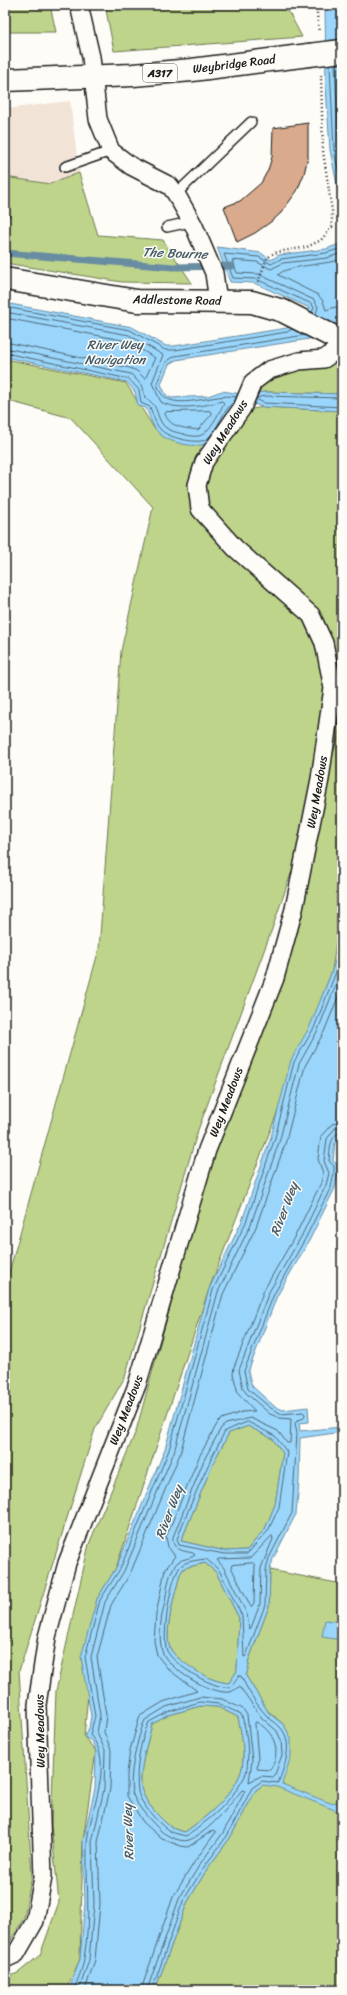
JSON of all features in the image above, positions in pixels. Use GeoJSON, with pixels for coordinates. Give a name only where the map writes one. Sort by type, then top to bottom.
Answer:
{"type":"FeatureCollection","features":[{"type":"Feature","properties":{"kind":"street"},"geometry":{"type":"LineString","coordinates":[[79,5],[91,57],[98,119],[111,151],[131,166],[170,186],[176,194],[190,222],[194,226],[214,273],[218,300]]}},
{"type":"Feature","properties":{"kind":"street","name":"Weybridge Road"},"geometry":{"type":"LineString","coordinates":[[5,80],[94,77],[192,70],[342,51]]}},
{"type":"Feature","properties":{"kind":"street","name":"Addlestone Road"},"geometry":{"type":"LineString","coordinates":[[5,279],[137,301],[218,300],[252,302],[283,311],[342,342]]}},
{"type":"Feature","properties":{"kind":"street","name":"Wey Meadows"},"geometry":{"type":"LineString","coordinates":[[5,1959],[16,1954],[35,1921],[43,1877],[37,1705],[47,1637],[65,1571],[137,1385],[207,1150],[274,978],[294,909],[320,779],[333,688],[324,643],[311,615],[235,548],[200,509],[197,485],[204,462],[242,408],[254,382],[269,370],[299,361],[324,359],[342,342]]}},
{"type":"Feature","properties":{"kind":"lane"},"geometry":{"type":"LineString","coordinates":[[176,194],[251,122]]}},
{"type":"Feature","properties":{"kind":"lane"},"geometry":{"type":"LineString","coordinates":[[65,167],[111,151]]}},
{"type":"Feature","properties":{"kind":"lane"},"geometry":{"type":"LineString","coordinates":[[167,227],[190,222]]}},
{"type":"Feature","properties":{"kind":"path"},"geometry":{"type":"LineString","coordinates":[[257,284],[267,258],[274,253],[307,247],[321,240],[332,227],[332,210],[324,151],[322,101]]}},
{"type":"Feature","properties":{"kind":"path"},"geometry":{"type":"LineString","coordinates":[[5,215],[13,216]]}},
{"type":"Feature","properties":{"kind":"shaded area"},"geometry":{"type":"Polygon","coordinates":[[[70,101],[79,173],[50,184],[5,177],[5,109],[70,101]]]}},
{"type":"Feature","properties":{"kind":"green space"},"geometry":{"type":"Polygon","coordinates":[[[5,5],[50,5],[56,32],[5,32],[5,5]]]}},
{"type":"Feature","properties":{"kind":"green space"},"geometry":{"type":"Polygon","coordinates":[[[105,5],[285,5],[302,37],[114,51],[105,5]]]}},
{"type":"Feature","properties":{"kind":"green space"},"geometry":{"type":"Polygon","coordinates":[[[79,173],[98,235],[163,240],[192,283],[122,282],[5,263],[5,177],[50,184],[79,173]]]}},
{"type":"Feature","properties":{"kind":"green space"},"geometry":{"type":"Polygon","coordinates":[[[342,346],[342,394],[264,392],[254,394],[253,382],[342,346]]]}},
{"type":"Feature","properties":{"kind":"green space"},"geometry":{"type":"Polygon","coordinates":[[[5,359],[126,383],[154,428],[263,407],[342,411],[342,900],[332,971],[209,1289],[116,1568],[97,1599],[84,1737],[96,1751],[83,1841],[80,1959],[66,1990],[5,1990],[5,1978],[18,1973],[40,1955],[59,1902],[51,1825],[56,1691],[89,1544],[136,1431],[208,1169],[341,728],[272,929],[198,1130],[125,1377],[95,1429],[19,1671],[32,1875],[24,1918],[11,1940],[5,1944],[5,1287],[99,949],[121,651],[153,507],[71,418],[5,400],[5,359]]]}},
{"type":"Feature","properties":{"kind":"green space"},"geometry":{"type":"Polygon","coordinates":[[[248,1426],[273,1439],[283,1453],[275,1505],[265,1529],[247,1550],[225,1551],[181,1541],[213,1463],[229,1433],[248,1426]]]}},
{"type":"Feature","properties":{"kind":"green space"},"geometry":{"type":"Polygon","coordinates":[[[205,1563],[216,1572],[239,1618],[237,1671],[229,1683],[210,1678],[192,1669],[175,1656],[169,1643],[169,1624],[180,1574],[184,1568],[205,1563]]]}},
{"type":"Feature","properties":{"kind":"green space"},"geometry":{"type":"Polygon","coordinates":[[[270,1570],[342,1584],[342,1990],[155,1990],[187,1903],[207,1869],[230,1838],[256,1790],[263,1785],[284,1725],[267,1710],[246,1676],[249,1665],[248,1662],[269,1606],[270,1570]]]}},
{"type":"Feature","properties":{"kind":"green space"},"geometry":{"type":"Polygon","coordinates":[[[200,1706],[218,1707],[238,1717],[243,1743],[243,1760],[237,1781],[222,1801],[185,1832],[174,1829],[154,1811],[142,1791],[142,1767],[152,1724],[169,1715],[200,1706]]]}},
{"type":"Feature","properties":{"kind":"water"},"geometry":{"type":"Polygon","coordinates":[[[325,5],[342,5],[342,209],[330,150],[326,87],[325,5]]]}},
{"type":"Feature","properties":{"kind":"water","name":"River Wey Navigation"},"geometry":{"type":"Polygon","coordinates":[[[342,243],[342,324],[338,322],[309,339],[176,360],[169,364],[161,384],[166,395],[171,398],[208,396],[222,391],[242,394],[264,392],[342,394],[342,411],[263,407],[250,403],[239,403],[231,409],[230,414],[208,443],[203,445],[190,445],[177,443],[165,438],[156,430],[146,408],[138,406],[135,392],[127,382],[5,357],[5,303],[132,327],[166,346],[287,328],[310,308],[254,283],[230,282],[217,247],[261,253],[271,260],[279,255],[326,249],[342,243]]]}},
{"type":"Feature","properties":{"kind":"water","name":"River Wey"},"geometry":{"type":"Polygon","coordinates":[[[342,937],[342,1134],[335,1143],[333,1161],[337,1164],[338,1174],[335,1188],[309,1241],[277,1296],[248,1372],[252,1386],[274,1406],[283,1410],[308,1407],[309,1422],[299,1423],[300,1431],[342,1427],[342,1432],[300,1438],[299,1482],[296,1514],[273,1559],[270,1570],[269,1606],[248,1662],[249,1665],[246,1676],[269,1713],[284,1725],[291,1738],[291,1756],[282,1784],[330,1803],[342,1801],[342,1813],[277,1787],[263,1785],[256,1790],[230,1838],[207,1869],[187,1903],[155,1990],[69,1990],[80,1959],[85,1903],[83,1841],[95,1788],[96,1751],[92,1741],[84,1737],[89,1728],[91,1716],[81,1657],[97,1599],[116,1568],[165,1449],[209,1289],[242,1221],[271,1137],[291,1060],[310,1026],[332,971],[342,937]],[[248,1426],[229,1433],[213,1463],[181,1541],[225,1551],[247,1550],[265,1529],[275,1505],[283,1453],[273,1439],[248,1426]],[[205,1563],[184,1568],[180,1574],[169,1624],[168,1634],[171,1650],[181,1660],[201,1674],[214,1680],[229,1683],[237,1671],[239,1618],[216,1572],[205,1563]],[[200,1706],[169,1715],[152,1724],[142,1767],[141,1784],[142,1791],[150,1806],[159,1816],[173,1828],[185,1832],[213,1810],[237,1781],[243,1760],[242,1738],[238,1717],[218,1707],[200,1706]]]}},
{"type":"Feature","properties":{"kind":"water"},"geometry":{"type":"Polygon","coordinates":[[[325,1620],[342,1622],[342,1640],[322,1637],[325,1620]]]}},
{"type":"Feature","properties":{"kind":"building"},"geometry":{"type":"Polygon","coordinates":[[[308,123],[308,157],[304,174],[297,191],[281,213],[272,221],[255,233],[237,242],[224,207],[240,201],[261,183],[268,170],[272,157],[273,128],[308,123]]]}},
{"type":"Feature","properties":{"kind":"waterway","name":"The Bourne"},"geometry":{"type":"LineString","coordinates":[[5,253],[173,267],[232,266]]}}]}
